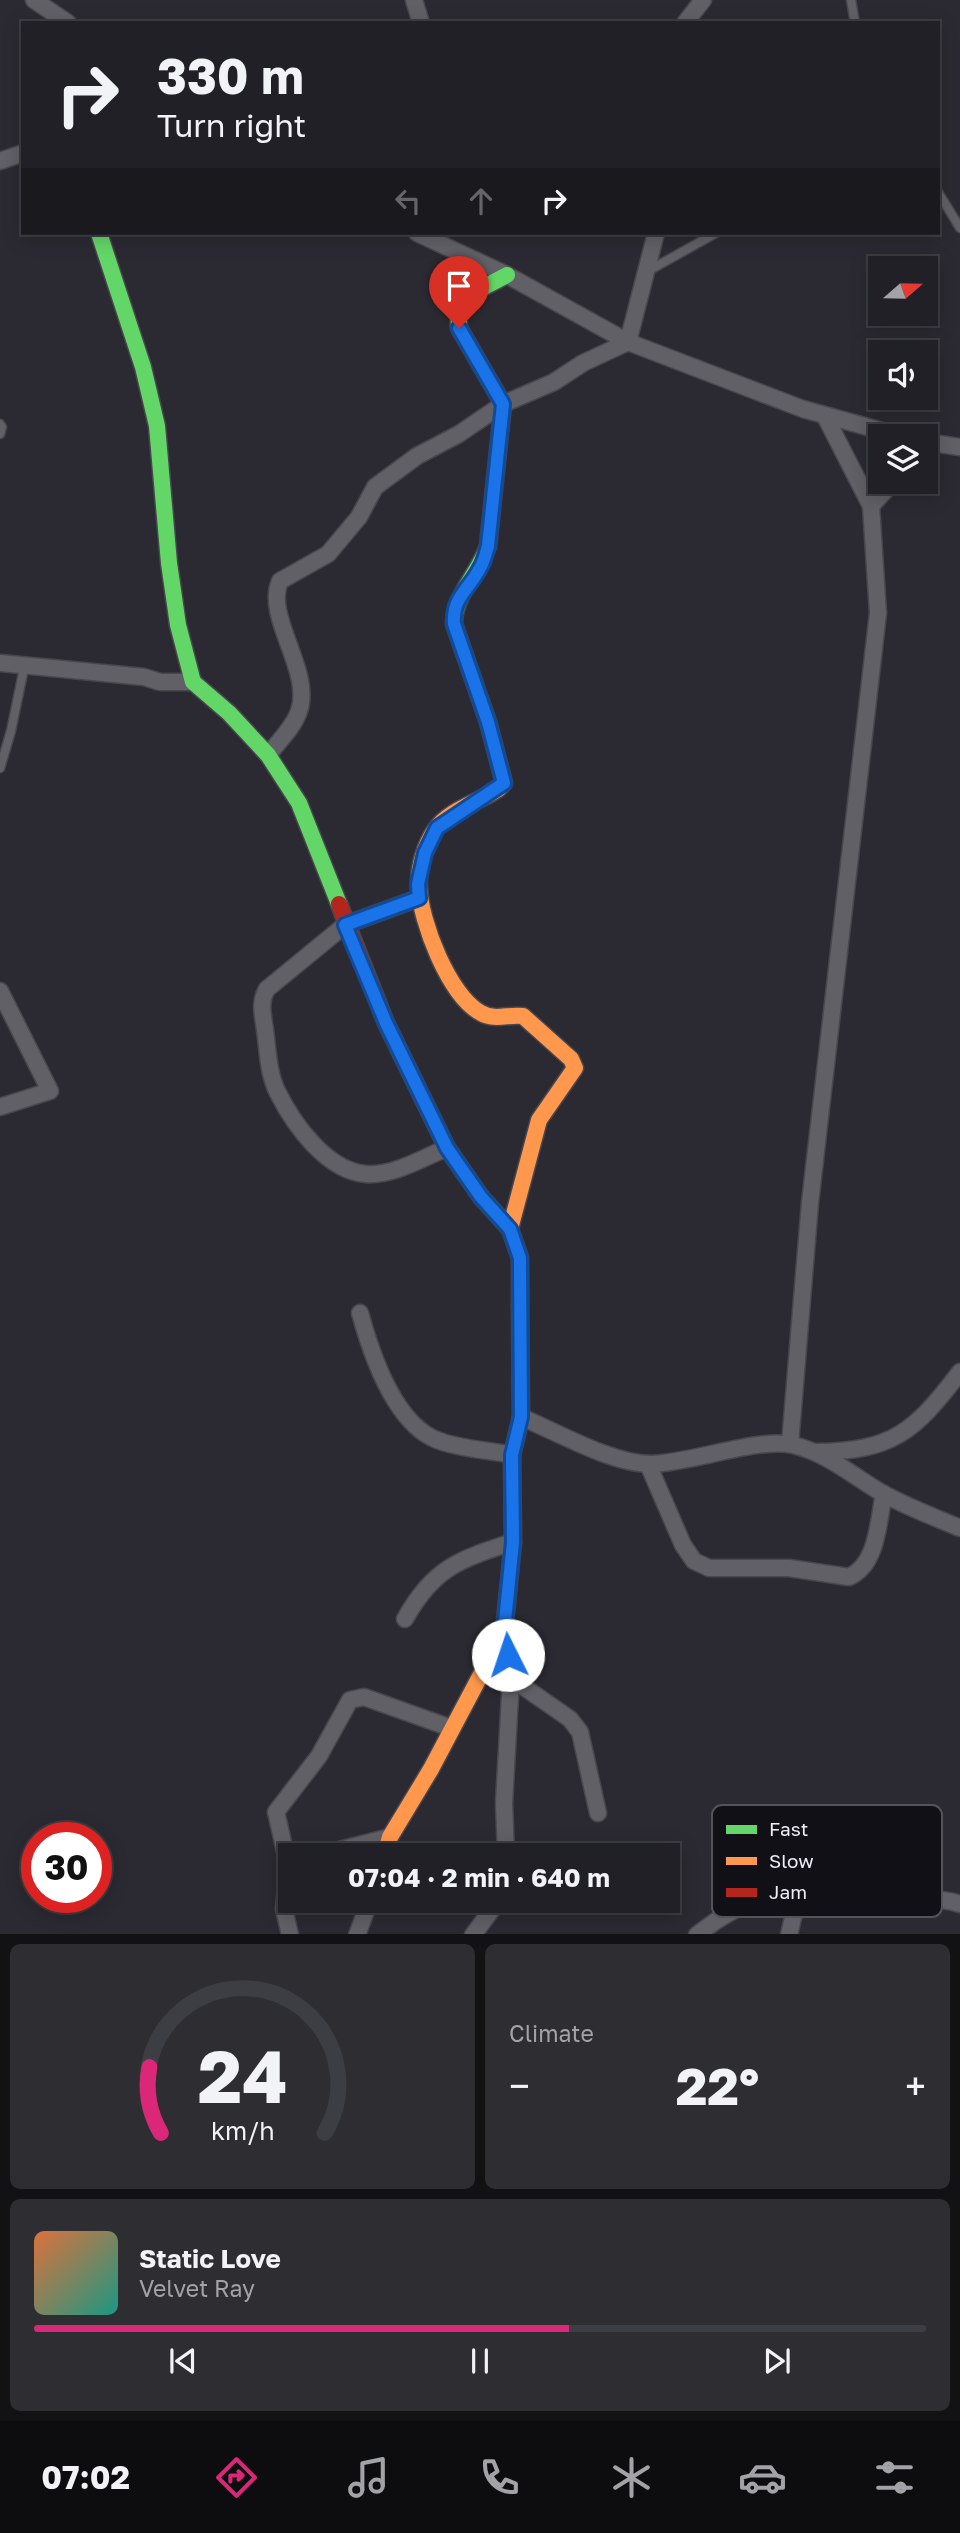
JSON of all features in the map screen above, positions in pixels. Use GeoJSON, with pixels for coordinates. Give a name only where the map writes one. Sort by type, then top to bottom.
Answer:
{"type":"FeatureCollection","features":[{"type":"Feature","properties":{"kind":"street"},"geometry":{"type":"LineString","coordinates":[[33,0],[65,21]]}},
{"type":"Feature","properties":{"kind":"street"},"geometry":{"type":"LineString","coordinates":[[414,0],[420,21]]}},
{"type":"Feature","properties":{"kind":"street"},"geometry":{"type":"LineString","coordinates":[[687,21],[703,0]]}},
{"type":"Feature","properties":{"kind":"street"},"geometry":{"type":"LineString","coordinates":[[0,162],[21,154]]}},
{"type":"Feature","properties":{"kind":"street"},"geometry":{"type":"LineString","coordinates":[[100,235],[143,367],[157,426],[169,563],[178,625],[193,682],[229,712],[268,755],[299,803],[386,1023],[447,1148],[481,1197],[510,1229],[520,1258],[521,1417],[512,1455],[513,1542],[504,1631],[511,1678],[504,1803],[506,1843]]}},
{"type":"Feature","properties":{"kind":"street"},"geometry":{"type":"LineString","coordinates":[[420,235],[507,275],[628,342],[825,416],[868,427]]}},
{"type":"Feature","properties":{"kind":"street"},"geometry":{"type":"LineString","coordinates":[[628,342],[655,235]]}},
{"type":"Feature","properties":{"kind":"street"},"geometry":{"type":"LineString","coordinates":[[507,275],[465,297],[458,308],[459,328],[503,404],[488,546],[480,569],[458,597],[453,611],[454,624],[488,722],[504,783],[437,828],[425,853],[418,884],[419,898],[436,947],[463,1000],[492,1018],[523,1016],[571,1059],[575,1068],[539,1120],[510,1229]]}},
{"type":"Feature","properties":{"kind":"street"},"geometry":{"type":"LineString","coordinates":[[268,755],[299,714],[303,694],[276,597],[280,581],[328,554],[359,517],[375,487],[417,456],[459,434],[503,404],[554,382],[583,363],[628,342]]}},
{"type":"Feature","properties":{"kind":"street"},"geometry":{"type":"LineString","coordinates":[[790,1444],[810,1203],[878,613],[871,506],[825,416]]}},
{"type":"Feature","properties":{"kind":"street"},"geometry":{"type":"LineString","coordinates":[[938,444],[960,447]]}},
{"type":"Feature","properties":{"kind":"street"},"geometry":{"type":"LineString","coordinates":[[871,506],[882,494]]}},
{"type":"Feature","properties":{"kind":"street"},"geometry":{"type":"LineString","coordinates":[[0,663],[24,668],[72,669],[106,675],[144,677],[160,682],[193,682]]}},
{"type":"Feature","properties":{"kind":"street"},"geometry":{"type":"LineString","coordinates":[[419,898],[345,925],[267,989],[261,998],[268,1062],[277,1092],[306,1135],[335,1164],[364,1174],[386,1173],[447,1148]]}},
{"type":"Feature","properties":{"kind":"street"},"geometry":{"type":"LineString","coordinates":[[0,991],[50,1091],[0,1107]]}},
{"type":"Feature","properties":{"kind":"street"},"geometry":{"type":"LineString","coordinates":[[360,1313],[373,1360],[397,1403],[418,1428],[437,1440],[512,1455]]}},
{"type":"Feature","properties":{"kind":"street"},"geometry":{"type":"LineString","coordinates":[[816,1452],[856,1452],[885,1444],[910,1427],[960,1372]]}},
{"type":"Feature","properties":{"kind":"street"},"geometry":{"type":"LineString","coordinates":[[521,1417],[612,1456],[648,1464],[790,1444],[816,1452],[884,1494],[960,1528]]}},
{"type":"Feature","properties":{"kind":"street"},"geometry":{"type":"LineString","coordinates":[[648,1464],[683,1545],[694,1560],[709,1567],[789,1568],[849,1577],[864,1567],[872,1549],[884,1494]]}},
{"type":"Feature","properties":{"kind":"street"},"geometry":{"type":"LineString","coordinates":[[405,1619],[438,1573],[462,1558],[513,1542]]}},
{"type":"Feature","properties":{"kind":"street"},"geometry":{"type":"LineString","coordinates":[[388,1843],[431,1769],[504,1631]]}},
{"type":"Feature","properties":{"kind":"street"},"geometry":{"type":"LineString","coordinates":[[511,1678],[570,1719],[580,1732],[598,1814]]}},
{"type":"Feature","properties":{"kind":"street"},"geometry":{"type":"LineString","coordinates":[[284,1843],[276,1812],[319,1756],[350,1700],[364,1697],[451,1728]]}},
{"type":"Feature","properties":{"kind":"street"},"geometry":{"type":"LineString","coordinates":[[367,1843],[390,1837]]}},
{"type":"Feature","properties":{"kind":"street"},"geometry":{"type":"LineString","coordinates":[[942,1901],[960,1904]]}},
{"type":"Feature","properties":{"kind":"street"},"geometry":{"type":"LineString","coordinates":[[285,1913],[290,1934]]}},
{"type":"Feature","properties":{"kind":"street"},"geometry":{"type":"LineString","coordinates":[[357,1934],[365,1913]]}},
{"type":"Feature","properties":{"kind":"street"},"geometry":{"type":"LineString","coordinates":[[473,1934],[489,1913]]}},
{"type":"Feature","properties":{"kind":"street"},"geometry":{"type":"LineString","coordinates":[[697,1934],[724,1917]]}},
{"type":"Feature","properties":{"kind":"lane"},"geometry":{"type":"LineString","coordinates":[[851,0],[855,21]]}},
{"type":"Feature","properties":{"kind":"lane"},"geometry":{"type":"LineString","coordinates":[[940,195],[960,228]]}},
{"type":"Feature","properties":{"kind":"lane"},"geometry":{"type":"LineString","coordinates":[[644,272],[712,235]]}},
{"type":"Feature","properties":{"kind":"lane"},"geometry":{"type":"LineString","coordinates":[[0,424],[0,433]]}},
{"type":"Feature","properties":{"kind":"lane"},"geometry":{"type":"LineString","coordinates":[[0,768],[24,668]]}},
{"type":"Feature","properties":{"kind":"traffic: fast"},"geometry":{"type":"LineString","coordinates":[[100,235],[143,367],[157,426],[169,563],[178,625],[193,682],[229,713],[268,755],[299,803],[339,904]]}},
{"type":"Feature","properties":{"kind":"traffic: fast"},"geometry":{"type":"LineString","coordinates":[[498,789],[504,783],[488,722],[454,624],[458,603],[488,546],[503,404],[459,328],[458,308],[465,297],[507,275]]}},
{"type":"Feature","properties":{"kind":"traffic: slow"},"geometry":{"type":"LineString","coordinates":[[498,789],[456,811],[435,830],[423,856],[419,886],[425,918],[438,956],[458,991],[469,1004],[491,1017],[523,1016],[571,1059],[575,1068],[539,1120],[510,1229]]}},
{"type":"Feature","properties":{"kind":"traffic: slow"},"geometry":{"type":"LineString","coordinates":[[388,1843],[504,1631],[513,1542],[512,1455],[521,1417],[520,1306]]}},
{"type":"Feature","properties":{"kind":"traffic: jam"},"geometry":{"type":"LineString","coordinates":[[339,904],[386,1023],[447,1148],[481,1197],[510,1229],[520,1258],[520,1306]]}},
{"type":"Feature","properties":{"kind":"route"},"geometry":{"type":"LineString","coordinates":[[459,328],[503,404],[488,546],[480,569],[458,597],[453,611],[454,624],[488,722],[504,783],[446,819],[437,828],[425,853],[418,884],[419,898],[345,925],[386,1023],[447,1148],[481,1197],[510,1229],[517,1242],[520,1258],[521,1417],[512,1455],[513,1542],[504,1631],[508,1655]]}}]}
